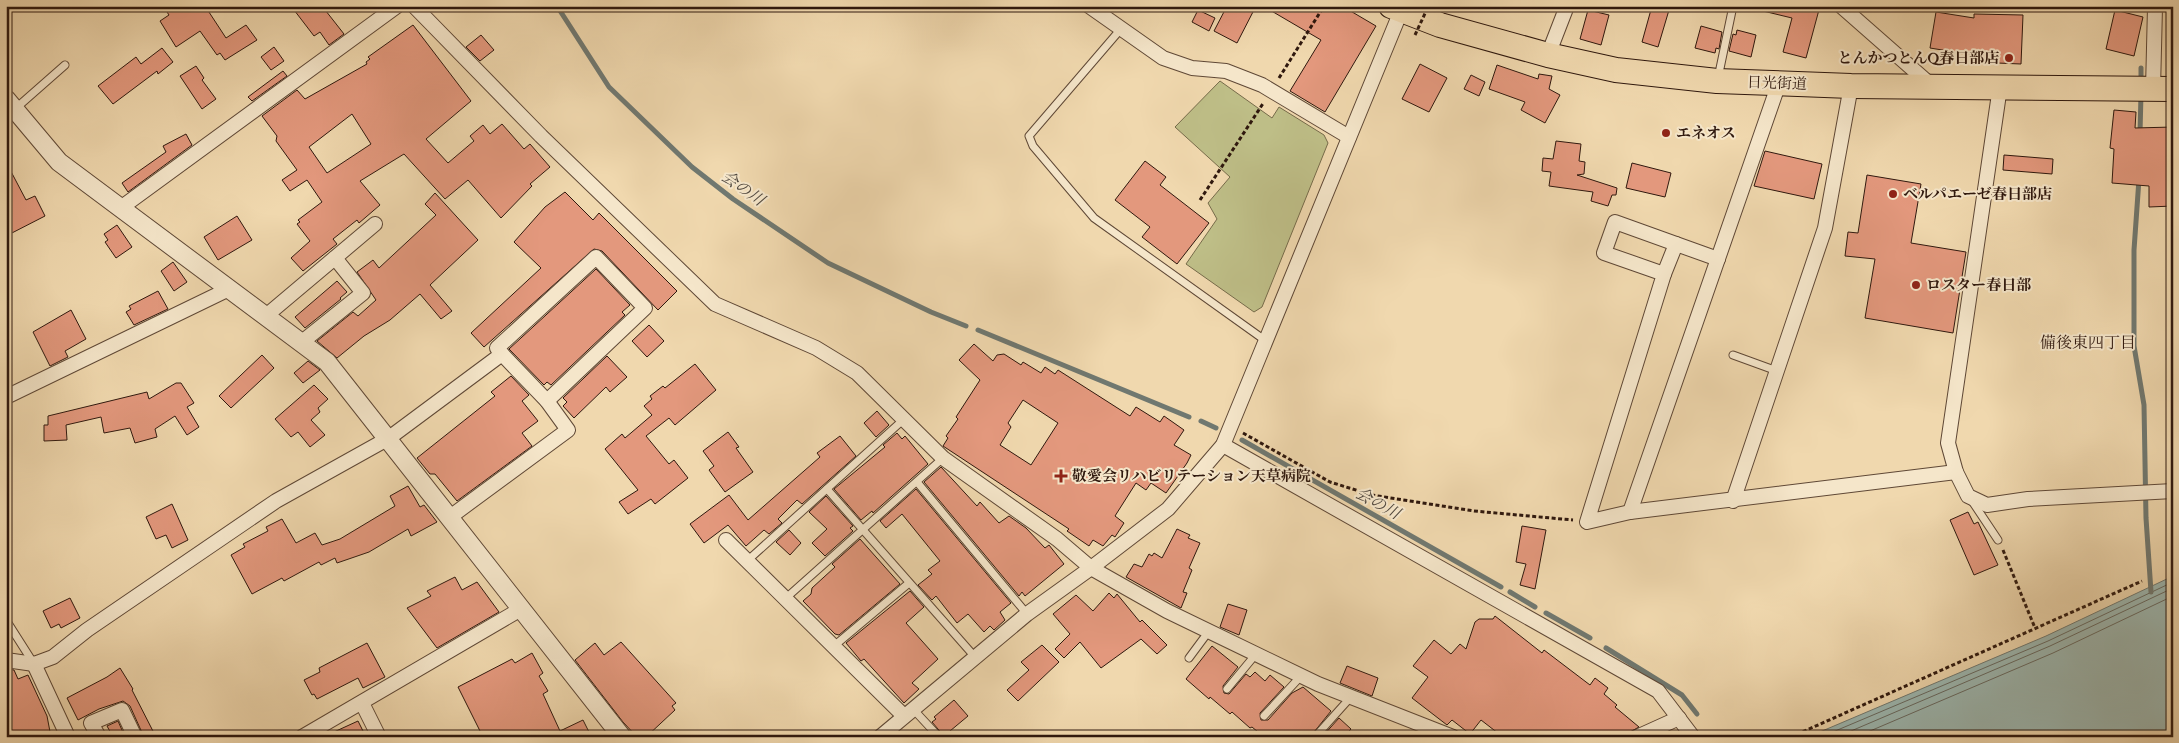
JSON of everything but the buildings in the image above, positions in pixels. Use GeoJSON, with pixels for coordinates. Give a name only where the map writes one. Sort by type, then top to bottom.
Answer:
{"type":"FeatureCollection","features":[{"type":"Feature","properties":{"kind":"highway","name":"日光街道"},"geometry":{"type":"LineString","coordinates":[[1398,8],[1440,25],[1548,55],[1616,70],[1717,81],[1851,86],[2158,89]]}},
{"type":"Feature","properties":{"kind":"street"},"geometry":{"type":"LineString","coordinates":[[122,207],[397,6]]}},
{"type":"Feature","properties":{"kind":"street"},"geometry":{"type":"LineString","coordinates":[[414,6],[541,136],[716,304],[816,348],[857,373],[943,458],[1057,539],[1091,568],[1208,631],[1301,676],[1350,698],[1453,737]]}},
{"type":"Feature","properties":{"kind":"street"},"geometry":{"type":"LineString","coordinates":[[1089,6],[1120,30],[1163,58],[1177,63],[1226,71],[1262,85],[1349,137]]}},
{"type":"Feature","properties":{"kind":"street"},"geometry":{"type":"LineString","coordinates":[[1548,55],[1567,6]]}},
{"type":"Feature","properties":{"kind":"street"},"geometry":{"type":"LineString","coordinates":[[1841,6],[1932,86]]}},
{"type":"Feature","properties":{"kind":"street"},"geometry":{"type":"LineString","coordinates":[[2153,6],[2155,7],[2158,89]]}},
{"type":"Feature","properties":{"kind":"street"},"geometry":{"type":"LineString","coordinates":[[880,737],[1027,614],[1168,509],[1223,445],[1349,137],[1398,8]]}},
{"type":"Feature","properties":{"kind":"street"},"geometry":{"type":"LineString","coordinates":[[1630,512],[1779,83]]}},
{"type":"Feature","properties":{"kind":"street"},"geometry":{"type":"LineString","coordinates":[[1734,500],[1825,228],[1851,86]]}},
{"type":"Feature","properties":{"kind":"street"},"geometry":{"type":"LineString","coordinates":[[2000,87],[1948,443],[1956,472],[1968,496],[1987,505],[2028,499],[2173,491]]}},
{"type":"Feature","properties":{"kind":"street"},"geometry":{"type":"LineString","coordinates":[[11,104],[59,162],[122,207],[229,289],[267,315],[327,362],[389,438],[622,737]]}},
{"type":"Feature","properties":{"kind":"street"},"geometry":{"type":"LineString","coordinates":[[1664,274],[1604,253],[1615,222],[1718,259]]}},
{"type":"Feature","properties":{"kind":"street"},"geometry":{"type":"LineString","coordinates":[[267,315],[375,224]]}},
{"type":"Feature","properties":{"kind":"street"},"geometry":{"type":"LineString","coordinates":[[1587,522],[1664,274],[1676,244]]}},
{"type":"Feature","properties":{"kind":"street"},"geometry":{"type":"LineString","coordinates":[[450,517],[568,430],[547,401],[497,348],[596,257],[645,308],[547,401]]}},
{"type":"Feature","properties":{"kind":"street"},"geometry":{"type":"LineString","coordinates":[[302,342],[363,293],[335,258]]}},
{"type":"Feature","properties":{"kind":"street"},"geometry":{"type":"LineString","coordinates":[[6,397],[229,289]]}},
{"type":"Feature","properties":{"kind":"street"},"geometry":{"type":"LineString","coordinates":[[6,660],[34,664],[53,657],[87,630],[276,501],[389,438],[502,354]]}},
{"type":"Feature","properties":{"kind":"street"},"geometry":{"type":"LineString","coordinates":[[1223,445],[1658,691],[1693,737]]}},
{"type":"Feature","properties":{"kind":"street"},"geometry":{"type":"LineString","coordinates":[[1587,522],[1630,512],[1956,472]]}},
{"type":"Feature","properties":{"kind":"street"},"geometry":{"type":"LineString","coordinates":[[726,540],[834,646],[909,713]]}},
{"type":"Feature","properties":{"kind":"street"},"geometry":{"type":"LineString","coordinates":[[305,736],[521,609]]}},
{"type":"Feature","properties":{"kind":"street"},"geometry":{"type":"LineString","coordinates":[[34,664],[68,737]]}},
{"type":"Feature","properties":{"kind":"street"},"geometry":{"type":"LineString","coordinates":[[362,703],[378,737]]}},
{"type":"Feature","properties":{"kind":"street"},"geometry":{"type":"LineString","coordinates":[[98,737],[91,723],[122,710],[135,737]]}},
{"type":"Feature","properties":{"kind":"street"},"geometry":{"type":"LineString","coordinates":[[1637,737],[1679,718]]}},
{"type":"Feature","properties":{"kind":"lane"},"geometry":{"type":"LineString","coordinates":[[1717,81],[1733,6]]}},
{"type":"Feature","properties":{"kind":"lane"},"geometry":{"type":"LineString","coordinates":[[1120,30],[1029,136],[1033,146],[1094,218],[1266,341]]}},
{"type":"Feature","properties":{"kind":"lane"},"geometry":{"type":"LineString","coordinates":[[11,104],[65,64]]}},
{"type":"Feature","properties":{"kind":"lane"},"geometry":{"type":"LineString","coordinates":[[1733,355],[1777,371]]}},
{"type":"Feature","properties":{"kind":"lane"},"geometry":{"type":"LineString","coordinates":[[748,561],[903,420]]}},
{"type":"Feature","properties":{"kind":"lane"},"geometry":{"type":"LineString","coordinates":[[786,598],[943,458]]}},
{"type":"Feature","properties":{"kind":"lane"},"geometry":{"type":"LineString","coordinates":[[916,482],[1027,614]]}},
{"type":"Feature","properties":{"kind":"lane"},"geometry":{"type":"LineString","coordinates":[[827,489],[975,658]]}},
{"type":"Feature","properties":{"kind":"lane"},"geometry":{"type":"LineString","coordinates":[[1968,496],[1998,540]]}},
{"type":"Feature","properties":{"kind":"lane"},"geometry":{"type":"LineString","coordinates":[[834,646],[909,583]]}},
{"type":"Feature","properties":{"kind":"lane"},"geometry":{"type":"LineString","coordinates":[[6,620],[34,664]]}},
{"type":"Feature","properties":{"kind":"lane"},"geometry":{"type":"LineString","coordinates":[[1189,658],[1208,631]]}},
{"type":"Feature","properties":{"kind":"lane"},"geometry":{"type":"LineString","coordinates":[[1227,689],[1256,654]]}},
{"type":"Feature","properties":{"kind":"lane"},"geometry":{"type":"LineString","coordinates":[[1264,716],[1301,676]]}},
{"type":"Feature","properties":{"kind":"lane"},"geometry":{"type":"LineString","coordinates":[[1314,737],[1350,698]]}},
{"type":"Feature","properties":{"kind":"lane"},"geometry":{"type":"LineString","coordinates":[[909,713],[939,737]]}},
{"type":"Feature","properties":{"kind":"path"},"geometry":{"type":"LineString","coordinates":[[1415,35],[1428,7]]}},
{"type":"Feature","properties":{"kind":"path"},"geometry":{"type":"LineString","coordinates":[[1232,426],[1330,482],[1372,496],[1474,511],[1587,522]]}},
{"type":"Feature","properties":{"kind":"path"},"geometry":{"type":"LineString","coordinates":[[1998,540],[2020,588],[2035,628]]}},
{"type":"Feature","properties":{"kind":"path"},"geometry":{"type":"LineString","coordinates":[[1791,737],[2142,581]]}},
{"type":"Feature","properties":{"kind":"green space"},"geometry":{"type":"Polygon","coordinates":[[[1220,81],[1272,118],[1279,107],[1324,135],[1328,143],[1262,307],[1254,312],[1186,264],[1217,219],[1208,203],[1230,177],[1175,127],[1220,81]]]}},
{"type":"Feature","properties":{"kind":"water"},"geometry":{"type":"Polygon","coordinates":[[[2171,577],[2173,578],[2173,737],[1808,737],[2046,636],[2171,577]]]}},
{"type":"Feature","properties":{"kind":"waterway","name":"会の川"},"geometry":{"type":"LineString","coordinates":[[557,6],[609,87],[692,167],[733,199],[828,263],[931,312],[966,326]]}},
{"type":"Feature","properties":{"kind":"waterway"},"geometry":{"type":"LineString","coordinates":[[2141,68],[2141,83]]}},
{"type":"Feature","properties":{"kind":"waterway"},"geometry":{"type":"LineString","coordinates":[[2140,133],[2141,94]]}},
{"type":"Feature","properties":{"kind":"waterway"},"geometry":{"type":"LineString","coordinates":[[2139,179],[2134,250],[2134,346],[2144,405],[2146,518],[2151,592]]}},
{"type":"Feature","properties":{"kind":"waterway","name":"会の川"},"geometry":{"type":"LineString","coordinates":[[978,330],[1189,417]]}},
{"type":"Feature","properties":{"kind":"waterway","name":"会の川"},"geometry":{"type":"LineString","coordinates":[[1201,421],[1216,428]]}},
{"type":"Feature","properties":{"kind":"waterway","name":"会の川"},"geometry":{"type":"LineString","coordinates":[[1242,440],[1501,587]]}},
{"type":"Feature","properties":{"kind":"waterway","name":"会の川"},"geometry":{"type":"LineString","coordinates":[[1510,592],[1535,607]]}},
{"type":"Feature","properties":{"kind":"waterway","name":"会の川"},"geometry":{"type":"LineString","coordinates":[[1546,613],[1590,638]]}},
{"type":"Feature","properties":{"kind":"waterway","name":"会の川"},"geometry":{"type":"LineString","coordinates":[[1606,648],[1682,695],[1697,714]]}},
{"type":"Feature","properties":{"kind":"place","name":"とんかつとんQ春日部店"},"geometry":{"type":"Point","coordinates":[2009,58]}},
{"type":"Feature","properties":{"kind":"place","name":"エネオス"},"geometry":{"type":"Point","coordinates":[1666,133]}},
{"type":"Feature","properties":{"kind":"place","name":"ベルパエーゼ春日部店"},"geometry":{"type":"Point","coordinates":[1893,194]}},
{"type":"Feature","properties":{"kind":"place","name":"ロスター春日部"},"geometry":{"type":"Point","coordinates":[1916,285]}},
{"type":"Feature","properties":{"kind":"place","name":"敬愛会リハビリテーション天草病院"},"geometry":{"type":"Point","coordinates":[1061,476]}},
{"type":"Feature","properties":{"kind":"district","name":"備後東四丁目"},"geometry":{"type":"Point","coordinates":[2088,342]}}]}
